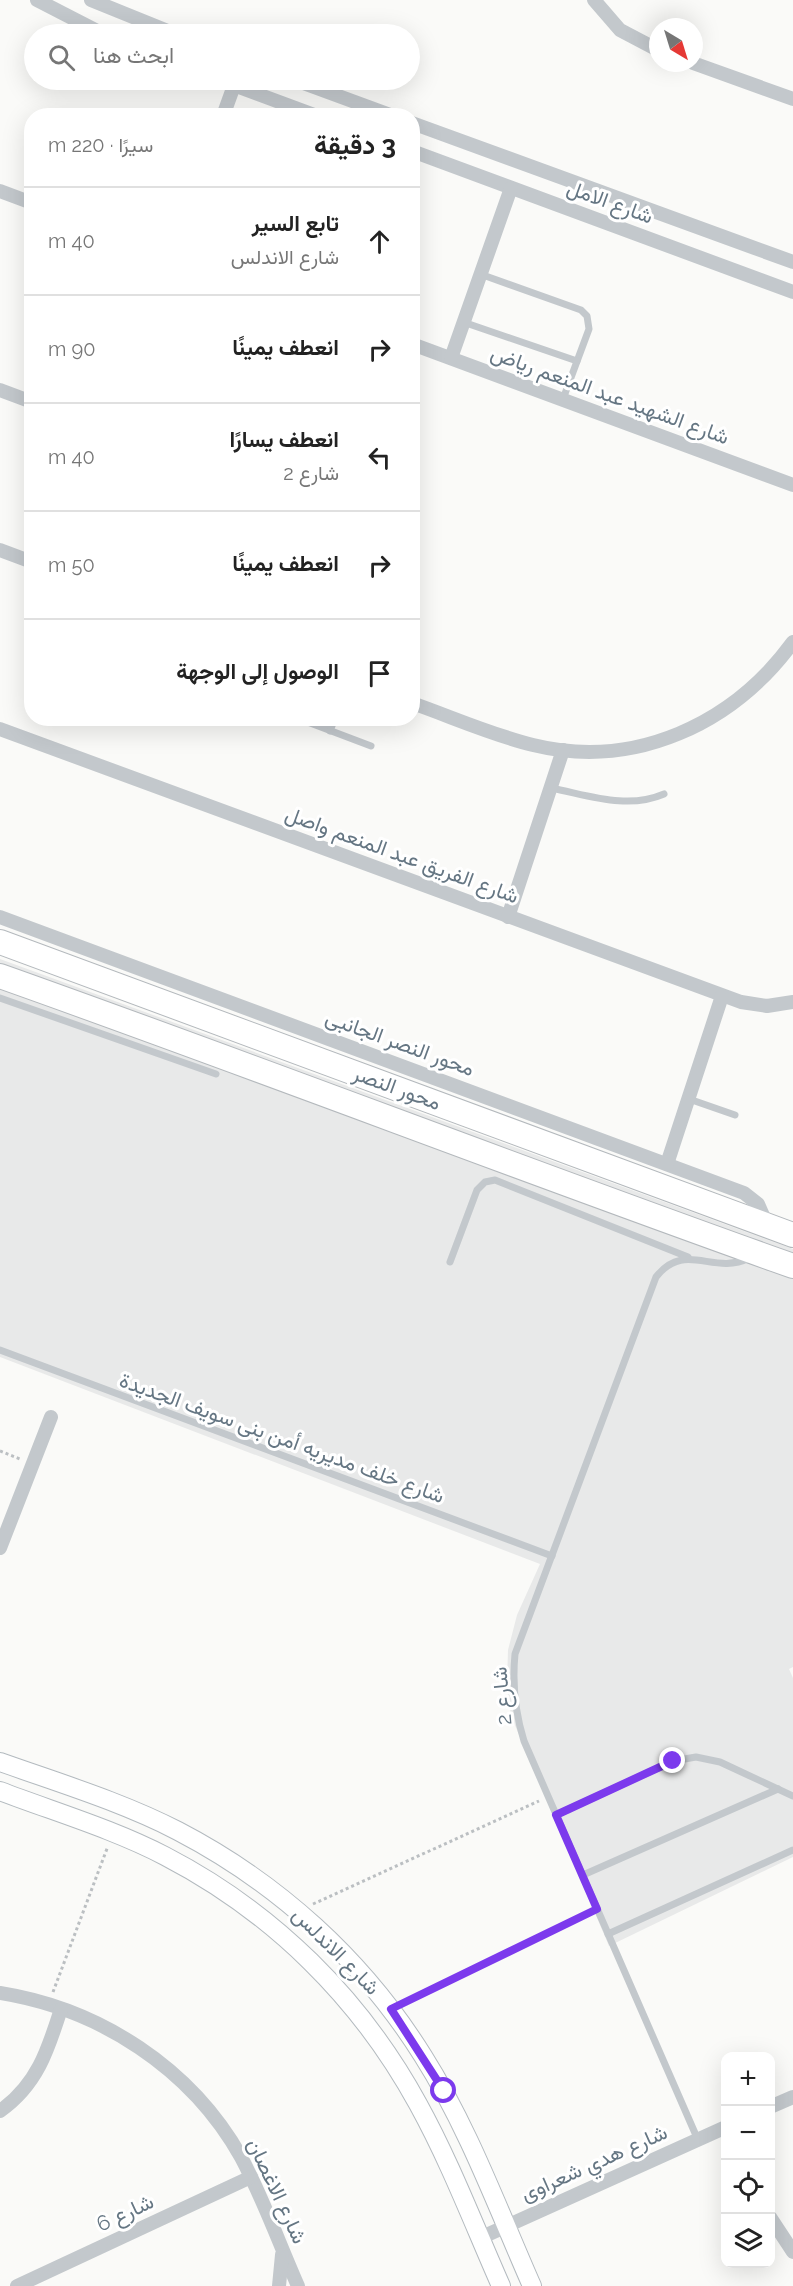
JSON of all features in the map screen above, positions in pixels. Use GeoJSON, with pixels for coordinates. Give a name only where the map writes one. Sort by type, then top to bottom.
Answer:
{"type":"FeatureCollection","features":[{"type":"Feature","properties":{"kind":"highway","name":"محور النصر"},"geometry":{"type":"LineString","coordinates":[[0,942],[793,1235]]}},
{"type":"Feature","properties":{"kind":"highway","name":"محور النصر"},"geometry":{"type":"LineString","coordinates":[[0,976],[793,1266]]}},
{"type":"Feature","properties":{"kind":"highway"},"geometry":{"type":"LineString","coordinates":[[240,1062],[251,1034]]}},
{"type":"Feature","properties":{"kind":"street"},"geometry":{"type":"LineString","coordinates":[[37,0],[84,24]]}},
{"type":"Feature","properties":{"kind":"street"},"geometry":{"type":"LineString","coordinates":[[91,0],[150,24]]}},
{"type":"Feature","properties":{"kind":"street"},"geometry":{"type":"LineString","coordinates":[[594,0],[620,30],[649,45]]}},
{"type":"Feature","properties":{"kind":"street"},"geometry":{"type":"LineString","coordinates":[[703,67],[793,99]]}},
{"type":"Feature","properties":{"kind":"street"},"geometry":{"type":"LineString","coordinates":[[226,108],[232,90]]}},
{"type":"Feature","properties":{"kind":"street"},"geometry":{"type":"LineString","coordinates":[[254,90],[298,108]]}},
{"type":"Feature","properties":{"kind":"street"},"geometry":{"type":"LineString","coordinates":[[322,90],[371,108]]}},
{"type":"Feature","properties":{"kind":"street","name":"شارع الامل"},"geometry":{"type":"LineString","coordinates":[[420,126],[793,262]]}},
{"type":"Feature","properties":{"kind":"street","name":"شارع الامل"},"geometry":{"type":"LineString","coordinates":[[420,154],[793,292]]}},
{"type":"Feature","properties":{"kind":"street"},"geometry":{"type":"LineString","coordinates":[[450,358],[511,188]]}},
{"type":"Feature","properties":{"kind":"street"},"geometry":{"type":"LineString","coordinates":[[0,191],[24,200]]}},
{"type":"Feature","properties":{"kind":"street","name":"شارع الشهيد عبد المنعم رياض"},"geometry":{"type":"LineString","coordinates":[[420,347],[793,485]]}},
{"type":"Feature","properties":{"kind":"street"},"geometry":{"type":"LineString","coordinates":[[0,390],[24,399]]}},
{"type":"Feature","properties":{"kind":"street"},"geometry":{"type":"LineString","coordinates":[[0,550],[24,559]]}},
{"type":"Feature","properties":{"kind":"street"},"geometry":{"type":"LineString","coordinates":[[420,706],[506,737],[563,750],[623,749],[681,734],[734,704],[757,685],[793,642]]}},
{"type":"Feature","properties":{"kind":"street","name":"شارع الفريق عبد المنعم واصل"},"geometry":{"type":"LineString","coordinates":[[0,729],[722,996],[754,1005],[793,1002]]}},
{"type":"Feature","properties":{"kind":"street"},"geometry":{"type":"LineString","coordinates":[[508,917],[563,750]]}},
{"type":"Feature","properties":{"kind":"street","name":"محور النصر الجانبى"},"geometry":{"type":"LineString","coordinates":[[0,917],[749,1196],[758,1204],[768,1227]]}},
{"type":"Feature","properties":{"kind":"street"},"geometry":{"type":"LineString","coordinates":[[667,1164],[722,996]]}},
{"type":"Feature","properties":{"kind":"street"},"geometry":{"type":"LineString","coordinates":[[0,1548],[51,1417]]}},
{"type":"Feature","properties":{"kind":"street","name":"شارع الاندلس"},"geometry":{"type":"LineString","coordinates":[[0,1761],[141,1814],[177,1830],[244,1869],[298,1911],[354,1964],[391,2009],[444,2091],[532,2286]]}},
{"type":"Feature","properties":{"kind":"street","name":"شارع الاندلس"},"geometry":{"type":"LineString","coordinates":[[0,1791],[164,1855],[228,1893],[285,1936],[333,1984],[379,2040],[404,2080],[435,2139],[501,2286]]}},
{"type":"Feature","properties":{"kind":"street","name":"شارع الاغصان"},"geometry":{"type":"LineString","coordinates":[[0,1993],[55,2007],[105,2027],[165,2066],[214,2117],[251,2177],[298,2286]]}},
{"type":"Feature","properties":{"kind":"street"},"geometry":{"type":"LineString","coordinates":[[0,2111],[13,2102],[34,2079],[45,2057],[55,2007]]}},
{"type":"Feature","properties":{"kind":"street"},"geometry":{"type":"LineString","coordinates":[[773,2106],[793,2097]]}},
{"type":"Feature","properties":{"kind":"street","name":"شارع هدي شعراوى"},"geometry":{"type":"LineString","coordinates":[[480,2238],[698,2140],[721,2132]]}},
{"type":"Feature","properties":{"kind":"street","name":"شارع 6"},"geometry":{"type":"LineString","coordinates":[[17,2286],[251,2177]]}},
{"type":"Feature","properties":{"kind":"street"},"geometry":{"type":"LineString","coordinates":[[775,2223],[793,2252]]}},
{"type":"Feature","properties":{"kind":"street"},"geometry":{"type":"LineString","coordinates":[[279,2286],[283,2252]]}},
{"type":"Feature","properties":{"kind":"lane"},"geometry":{"type":"LineString","coordinates":[[480,274],[584,312],[589,320],[589,329],[563,399]]}},
{"type":"Feature","properties":{"kind":"lane"},"geometry":{"type":"LineString","coordinates":[[464,322],[577,361]]}},
{"type":"Feature","properties":{"kind":"lane"},"geometry":{"type":"LineString","coordinates":[[317,726],[372,746]]}},
{"type":"Feature","properties":{"kind":"lane"},"geometry":{"type":"LineString","coordinates":[[330,731],[332,726]]}},
{"type":"Feature","properties":{"kind":"lane"},"geometry":{"type":"LineString","coordinates":[[550,788],[627,802],[646,800],[664,794]]}},
{"type":"Feature","properties":{"kind":"lane"},"geometry":{"type":"LineString","coordinates":[[0,998],[216,1074]]}},
{"type":"Feature","properties":{"kind":"lane"},"geometry":{"type":"LineString","coordinates":[[689,1099],[735,1115]]}},
{"type":"Feature","properties":{"kind":"lane"},"geometry":{"type":"LineString","coordinates":[[450,1262],[477,1190],[485,1182],[495,1180],[690,1257],[726,1265],[736,1263],[756,1253]]}},
{"type":"Feature","properties":{"kind":"lane","name":"شارع 2"},"geometry":{"type":"LineString","coordinates":[[690,1257],[667,1265],[656,1277],[515,1654],[513,1673],[519,1726],[698,2140]]}},
{"type":"Feature","properties":{"kind":"lane","name":"شارع خلف مديريه أمن بنى سويف الجديدة"},"geometry":{"type":"LineString","coordinates":[[0,1350],[552,1556]]}},
{"type":"Feature","properties":{"kind":"lane"},"geometry":{"type":"LineString","coordinates":[[556,1815],[685,1758],[708,1758],[720,1762],[793,1796]]}},
{"type":"Feature","properties":{"kind":"lane"},"geometry":{"type":"LineString","coordinates":[[583,1875],[778,1789]]}},
{"type":"Feature","properties":{"kind":"lane"},"geometry":{"type":"LineString","coordinates":[[608,1934],[793,1850]]}},
{"type":"Feature","properties":{"kind":"path"},"geometry":{"type":"LineString","coordinates":[[0,1451],[33,1464]]}},
{"type":"Feature","properties":{"kind":"path"},"geometry":{"type":"LineString","coordinates":[[298,1911],[549,1797]]}},
{"type":"Feature","properties":{"kind":"path"},"geometry":{"type":"LineString","coordinates":[[55,2007],[112,1833]]}},
{"type":"Feature","properties":{"kind":"path"},"geometry":{"type":"LineString","coordinates":[[391,2009],[597,1909]]}},
{"type":"Feature","properties":{"kind":"shaded area"},"geometry":{"type":"Polygon","coordinates":[[[0,959],[793,1249],[793,1667],[789,1669],[793,1678],[793,1857],[609,1946],[511,1716],[507,1683],[508,1650],[517,1615],[540,1564],[0,1357],[0,959]]]}},
{"type":"Feature","properties":{"kind":"route"},"geometry":{"type":"LineString","coordinates":[[444,2091],[391,2009],[597,1909],[556,1815],[673,1761]]}}]}
